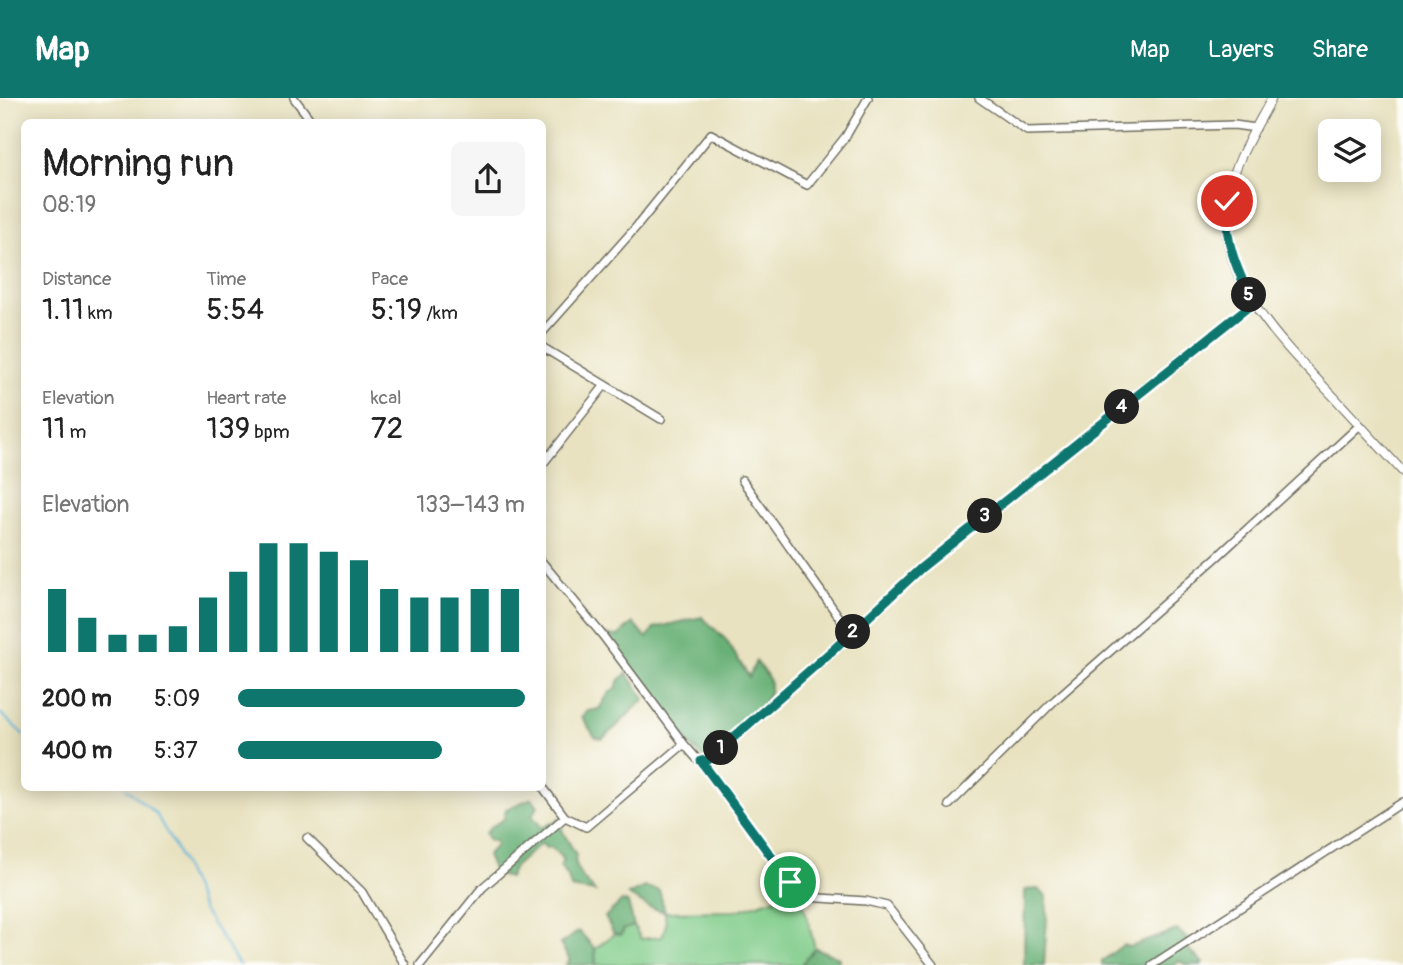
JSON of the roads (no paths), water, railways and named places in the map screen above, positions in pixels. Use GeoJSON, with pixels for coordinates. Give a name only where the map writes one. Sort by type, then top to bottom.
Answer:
{"type":"FeatureCollection","features":[{"type":"Feature","properties":{"kind":"street"},"geometry":{"type":"LineString","coordinates":[[294,98],[310,119]]}},
{"type":"Feature","properties":{"kind":"street"},"geometry":{"type":"LineString","coordinates":[[546,328],[637,226],[711,134],[807,185],[846,136],[868,98]]}},
{"type":"Feature","properties":{"kind":"street"},"geometry":{"type":"LineString","coordinates":[[979,98],[1027,131],[1234,125],[1256,128]]}},
{"type":"Feature","properties":{"kind":"street"},"geometry":{"type":"LineString","coordinates":[[1272,98],[1231,182],[1226,212],[1229,243],[1235,266],[1253,303],[1283,341],[1403,472]]}},
{"type":"Feature","properties":{"kind":"street"},"geometry":{"type":"LineString","coordinates":[[701,761],[708,760],[851,634],[921,568],[1253,303]]}},
{"type":"Feature","properties":{"kind":"street"},"geometry":{"type":"LineString","coordinates":[[546,349],[661,419]]}},
{"type":"Feature","properties":{"kind":"street"},"geometry":{"type":"LineString","coordinates":[[546,460],[605,385]]}},
{"type":"Feature","properties":{"kind":"street"},"geometry":{"type":"LineString","coordinates":[[949,805],[1056,699],[1217,557],[1360,425]]}},
{"type":"Feature","properties":{"kind":"street"},"geometry":{"type":"LineString","coordinates":[[741,480],[851,634]]}},
{"type":"Feature","properties":{"kind":"street"},"geometry":{"type":"LineString","coordinates":[[546,567],[603,636],[684,744],[701,761],[790,882],[805,897],[866,901],[887,906],[933,965]]}},
{"type":"Feature","properties":{"kind":"street"},"geometry":{"type":"LineString","coordinates":[[546,791],[565,817],[586,827],[684,744]]}},
{"type":"Feature","properties":{"kind":"street"},"geometry":{"type":"LineString","coordinates":[[1152,965],[1403,802]]}},
{"type":"Feature","properties":{"kind":"street"},"geometry":{"type":"LineString","coordinates":[[420,965],[482,888],[565,817]]}},
{"type":"Feature","properties":{"kind":"street"},"geometry":{"type":"LineString","coordinates":[[307,838],[362,892],[405,965]]}},
{"type":"Feature","properties":{"kind":"waterway"},"geometry":{"type":"LineString","coordinates":[[0,713],[21,732]]}},
{"type":"Feature","properties":{"kind":"waterway"},"geometry":{"type":"LineString","coordinates":[[129,791],[156,814],[177,851],[203,910],[239,965]]}}]}
